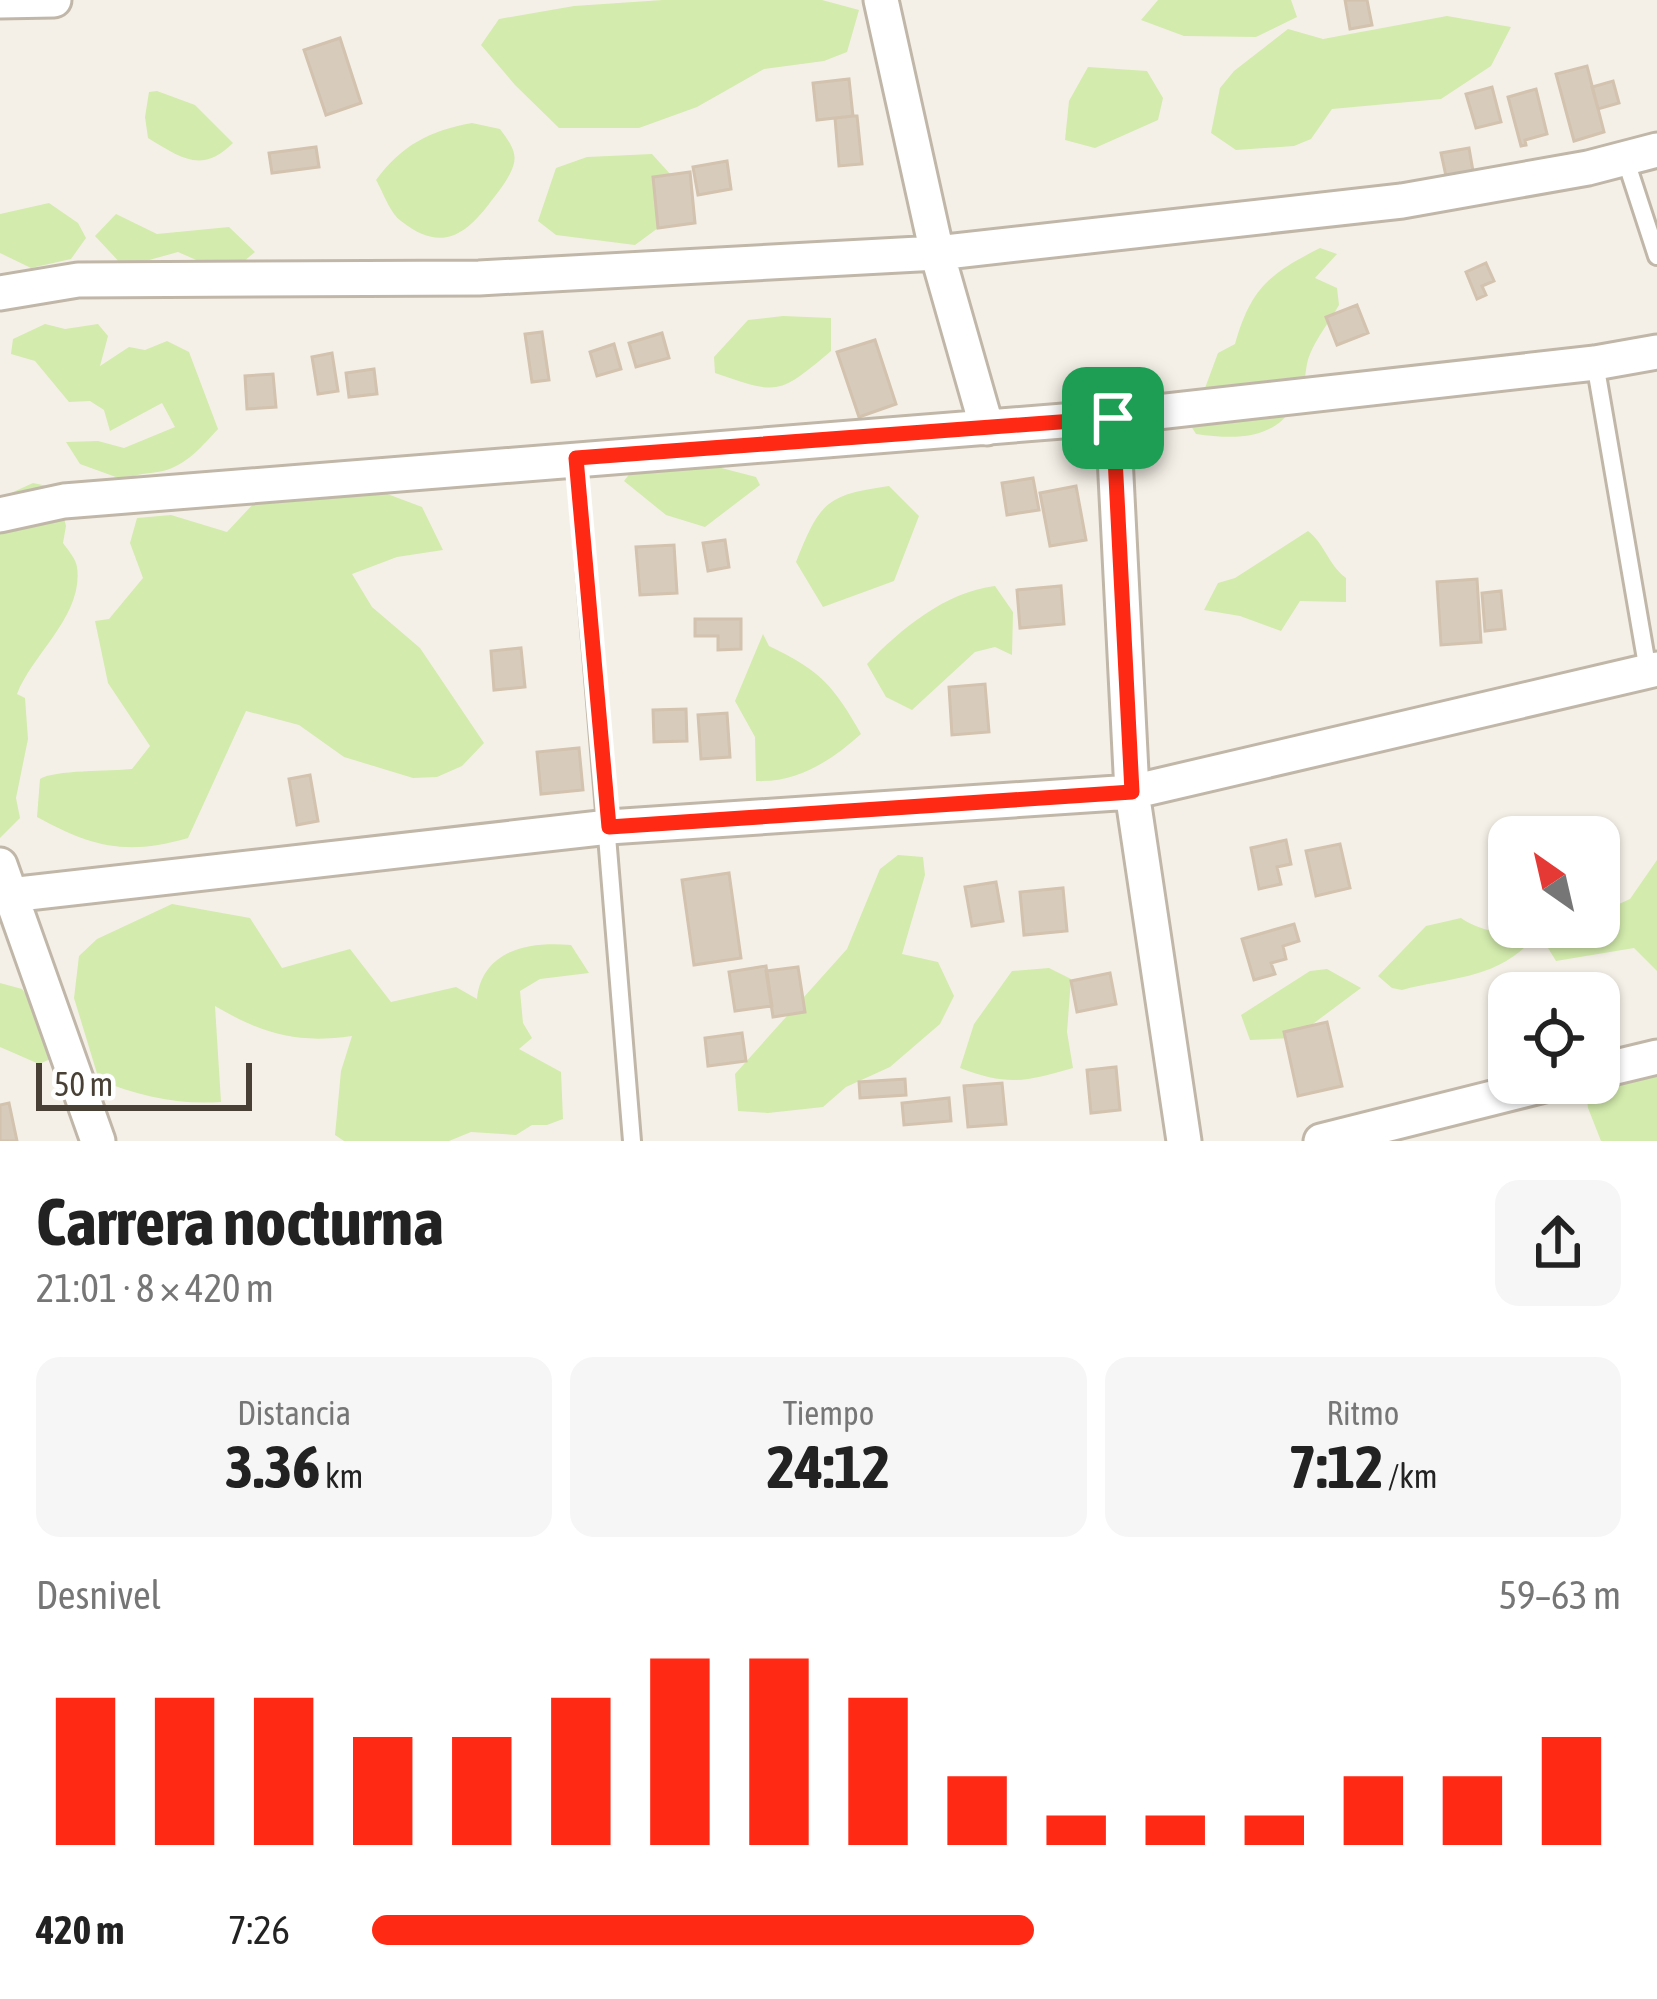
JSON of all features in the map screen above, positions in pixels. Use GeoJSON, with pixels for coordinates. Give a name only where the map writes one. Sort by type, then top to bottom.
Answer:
{"type":"FeatureCollection","features":[{"type":"Feature","properties":{"kind":"street"},"geometry":{"type":"LineString","coordinates":[[0,1],[55,0]]}},
{"type":"Feature","properties":{"kind":"street"},"geometry":{"type":"LineString","coordinates":[[881,0],[937,253],[988,428]]}},
{"type":"Feature","properties":{"kind":"street"},"geometry":{"type":"LineString","coordinates":[[0,293],[78,280],[479,278],[937,253],[1402,201],[1641,154]]}},
{"type":"Feature","properties":{"kind":"street"},"geometry":{"type":"LineString","coordinates":[[0,515],[64,501],[1113,418],[1657,352]]}},
{"type":"Feature","properties":{"kind":"street"},"geometry":{"type":"LineString","coordinates":[[1113,418],[1132,792],[1184,1141]]}},
{"type":"Feature","properties":{"kind":"street"},"geometry":{"type":"LineString","coordinates":[[98,1141],[5,880],[609,827],[1132,792],[1652,670]]}},
{"type":"Feature","properties":{"kind":"street"},"geometry":{"type":"LineString","coordinates":[[1620,1066],[1657,1057]]}},
{"type":"Feature","properties":{"kind":"street"},"geometry":{"type":"LineString","coordinates":[[1321,1141],[1488,1099]]}},
{"type":"Feature","properties":{"kind":"lane"},"geometry":{"type":"LineString","coordinates":[[1641,154],[1657,256]]}},
{"type":"Feature","properties":{"kind":"lane"},"geometry":{"type":"LineString","coordinates":[[1595,363],[1652,670]]}},
{"type":"Feature","properties":{"kind":"lane"},"geometry":{"type":"LineString","coordinates":[[576,458],[632,1141]]}},
{"type":"Feature","properties":{"kind":"green space"},"geometry":{"type":"Polygon","coordinates":[[[663,0],[822,0],[859,10],[847,52],[824,61],[764,69],[697,107],[639,128],[559,128],[481,45],[499,19],[574,6],[663,0]]]}},
{"type":"Feature","properties":{"kind":"green space"},"geometry":{"type":"Polygon","coordinates":[[[1158,0],[1291,0],[1297,17],[1256,37],[1184,36],[1141,20],[1158,0]]]}},
{"type":"Feature","properties":{"kind":"green space"},"geometry":{"type":"Polygon","coordinates":[[[1447,16],[1511,27],[1491,66],[1441,99],[1332,109],[1311,139],[1294,146],[1236,150],[1211,133],[1220,88],[1234,71],[1288,29],[1323,39],[1447,16]]]}},
{"type":"Feature","properties":{"kind":"green space"},"geometry":{"type":"Polygon","coordinates":[[[1088,67],[1147,71],[1163,98],[1158,120],[1095,148],[1065,140],[1069,101],[1088,67]]]}},
{"type":"Feature","properties":{"kind":"green space"},"geometry":{"type":"Polygon","coordinates":[[[149,92],[195,105],[233,143],[211,158],[191,160],[148,138],[149,92]]]}},
{"type":"Feature","properties":{"kind":"green space"},"geometry":{"type":"Polygon","coordinates":[[[472,123],[500,129],[514,154],[510,174],[470,225],[450,236],[427,236],[393,213],[376,180],[418,141],[472,123]]]}},
{"type":"Feature","properties":{"kind":"green space"},"geometry":{"type":"Polygon","coordinates":[[[652,154],[671,175],[658,228],[635,245],[556,235],[538,221],[556,168],[587,157],[652,154]]]}},
{"type":"Feature","properties":{"kind":"green space"},"geometry":{"type":"Polygon","coordinates":[[[49,203],[78,223],[86,238],[71,259],[31,268],[0,253],[0,214],[49,203]]]}},
{"type":"Feature","properties":{"kind":"green space"},"geometry":{"type":"Polygon","coordinates":[[[116,214],[157,234],[229,227],[255,252],[237,267],[210,266],[178,252],[124,267],[95,236],[116,214]]]}},
{"type":"Feature","properties":{"kind":"green space"},"geometry":{"type":"Polygon","coordinates":[[[1320,248],[1337,254],[1315,278],[1337,288],[1339,305],[1316,341],[1304,383],[1287,416],[1247,436],[1196,434],[1191,426],[1218,353],[1235,344],[1255,296],[1287,266],[1320,248]]]}},
{"type":"Feature","properties":{"kind":"green space"},"geometry":{"type":"Polygon","coordinates":[[[831,318],[831,351],[800,376],[777,387],[715,373],[714,357],[748,320],[831,318]]]}},
{"type":"Feature","properties":{"kind":"green space"},"geometry":{"type":"Polygon","coordinates":[[[45,324],[65,329],[98,324],[108,336],[100,366],[129,347],[145,350],[167,341],[189,352],[218,429],[187,460],[163,471],[124,480],[80,464],[66,442],[98,441],[124,448],[175,427],[162,403],[110,431],[104,410],[90,401],[69,402],[35,361],[11,354],[13,339],[45,324]]]}},
{"type":"Feature","properties":{"kind":"green space"},"geometry":{"type":"Polygon","coordinates":[[[640,460],[706,464],[756,477],[760,485],[705,527],[666,515],[624,481],[640,460]]]}},
{"type":"Feature","properties":{"kind":"green space"},"geometry":{"type":"Polygon","coordinates":[[[350,480],[422,507],[443,550],[397,557],[352,574],[372,607],[420,648],[484,743],[462,766],[437,777],[413,778],[344,757],[299,725],[246,711],[188,838],[146,847],[110,846],[37,817],[40,779],[69,772],[132,769],[150,746],[108,683],[95,621],[109,619],[143,578],[130,543],[137,518],[171,515],[227,532],[255,502],[350,480]]]}},
{"type":"Feature","properties":{"kind":"green space"},"geometry":{"type":"Polygon","coordinates":[[[33,483],[57,488],[66,526],[63,543],[76,564],[77,585],[65,617],[17,694],[25,698],[28,739],[16,798],[20,818],[0,838],[0,498],[33,483]]]}},
{"type":"Feature","properties":{"kind":"green space"},"geometry":{"type":"Polygon","coordinates":[[[889,486],[919,516],[894,581],[823,607],[796,562],[812,526],[838,498],[889,486]]]}},
{"type":"Feature","properties":{"kind":"green space"},"geometry":{"type":"Polygon","coordinates":[[[1308,531],[1346,578],[1346,602],[1300,601],[1281,631],[1240,616],[1204,610],[1218,583],[1235,578],[1308,531]]]}},
{"type":"Feature","properties":{"kind":"green space"},"geometry":{"type":"Polygon","coordinates":[[[995,586],[1013,612],[1012,655],[995,647],[975,652],[912,710],[886,697],[867,664],[941,604],[995,586]]]}},
{"type":"Feature","properties":{"kind":"green space"},"geometry":{"type":"Polygon","coordinates":[[[763,634],[769,646],[824,681],[861,734],[813,768],[771,781],[756,781],[755,737],[735,701],[763,634]]]}},
{"type":"Feature","properties":{"kind":"green space"},"geometry":{"type":"Polygon","coordinates":[[[898,855],[923,857],[925,875],[902,954],[938,962],[954,996],[940,1024],[890,1067],[846,1087],[823,1107],[738,1111],[735,1074],[847,949],[880,869],[898,855]]]}},
{"type":"Feature","properties":{"kind":"green space"},"geometry":{"type":"Polygon","coordinates":[[[1657,860],[1657,971],[1634,948],[1556,961],[1548,948],[1620,948],[1620,904],[1630,899],[1657,860]]]}},
{"type":"Feature","properties":{"kind":"green space"},"geometry":{"type":"Polygon","coordinates":[[[172,904],[250,918],[282,968],[350,949],[391,1002],[456,987],[477,999],[488,969],[510,952],[539,945],[571,945],[589,973],[540,979],[520,991],[523,1023],[532,1038],[519,1049],[561,1072],[563,1119],[532,1125],[516,1135],[471,1132],[449,1141],[344,1141],[335,1135],[341,1071],[352,1036],[314,1039],[280,1034],[215,1006],[221,1102],[158,1098],[99,1080],[74,998],[79,956],[97,939],[172,904]]]}},
{"type":"Feature","properties":{"kind":"green space"},"geometry":{"type":"Polygon","coordinates":[[[1461,918],[1488,930],[1488,948],[1524,948],[1487,970],[1402,990],[1392,988],[1378,976],[1426,926],[1461,918]]]}},
{"type":"Feature","properties":{"kind":"green space"},"geometry":{"type":"Polygon","coordinates":[[[1049,968],[1071,979],[1067,1032],[1073,1068],[1016,1080],[960,1068],[974,1024],[1012,971],[1049,968]]]}},
{"type":"Feature","properties":{"kind":"green space"},"geometry":{"type":"Polygon","coordinates":[[[1327,969],[1361,988],[1294,1038],[1250,1040],[1241,1015],[1310,971],[1327,969]]]}},
{"type":"Feature","properties":{"kind":"green space"},"geometry":{"type":"Polygon","coordinates":[[[0,983],[22,989],[61,1041],[62,1054],[39,1064],[0,1047],[0,983]]]}},
{"type":"Feature","properties":{"kind":"green space"},"geometry":{"type":"Polygon","coordinates":[[[1657,1042],[1657,1141],[1601,1141],[1588,1108],[1588,1104],[1620,1104],[1621,1047],[1657,1042]]]}},
{"type":"Feature","properties":{"kind":"building"},"geometry":{"type":"Polygon","coordinates":[[[1345,0],[1367,0],[1372,25],[1350,29],[1345,0]]]}},
{"type":"Feature","properties":{"kind":"building"},"geometry":{"type":"Polygon","coordinates":[[[340,38],[361,103],[326,115],[304,50],[340,38]]]}},
{"type":"Feature","properties":{"kind":"building"},"geometry":{"type":"Polygon","coordinates":[[[1587,66],[1604,132],[1574,141],[1556,74],[1587,66]]]}},
{"type":"Feature","properties":{"kind":"building"},"geometry":{"type":"Polygon","coordinates":[[[849,79],[853,116],[817,120],[813,83],[849,79]]]}},
{"type":"Feature","properties":{"kind":"building"},"geometry":{"type":"Polygon","coordinates":[[[1613,81],[1619,103],[1598,109],[1592,87],[1613,81]]]}},
{"type":"Feature","properties":{"kind":"building"},"geometry":{"type":"Polygon","coordinates":[[[1492,87],[1501,122],[1476,128],[1466,94],[1492,87]]]}},
{"type":"Feature","properties":{"kind":"building"},"geometry":{"type":"Polygon","coordinates":[[[1536,89],[1547,134],[1525,140],[1526,145],[1521,146],[1508,97],[1536,89]]]}},
{"type":"Feature","properties":{"kind":"building"},"geometry":{"type":"Polygon","coordinates":[[[857,116],[862,164],[839,166],[835,118],[857,116]]]}},
{"type":"Feature","properties":{"kind":"building"},"geometry":{"type":"Polygon","coordinates":[[[316,147],[319,167],[272,173],[269,153],[316,147]]]}},
{"type":"Feature","properties":{"kind":"building"},"geometry":{"type":"Polygon","coordinates":[[[1469,148],[1473,171],[1446,176],[1441,153],[1469,148]]]}},
{"type":"Feature","properties":{"kind":"building"},"geometry":{"type":"Polygon","coordinates":[[[727,161],[731,189],[698,195],[693,167],[727,161]]]}},
{"type":"Feature","properties":{"kind":"building"},"geometry":{"type":"Polygon","coordinates":[[[690,172],[695,223],[658,228],[653,177],[690,172]]]}},
{"type":"Feature","properties":{"kind":"building"},"geometry":{"type":"Polygon","coordinates":[[[1486,263],[1494,281],[1482,286],[1486,295],[1477,299],[1466,272],[1486,263]]]}},
{"type":"Feature","properties":{"kind":"building"},"geometry":{"type":"Polygon","coordinates":[[[1357,305],[1368,333],[1337,345],[1326,317],[1357,305]]]}},
{"type":"Feature","properties":{"kind":"building"},"geometry":{"type":"Polygon","coordinates":[[[542,332],[549,380],[532,382],[525,334],[542,332]]]}},
{"type":"Feature","properties":{"kind":"building"},"geometry":{"type":"Polygon","coordinates":[[[662,333],[669,358],[636,367],[629,343],[662,333]]]}},
{"type":"Feature","properties":{"kind":"building"},"geometry":{"type":"Polygon","coordinates":[[[875,340],[896,404],[859,417],[837,352],[875,340]]]}},
{"type":"Feature","properties":{"kind":"building"},"geometry":{"type":"Polygon","coordinates":[[[614,344],[621,369],[597,376],[590,352],[614,344]]]}},
{"type":"Feature","properties":{"kind":"building"},"geometry":{"type":"Polygon","coordinates":[[[332,353],[338,391],[318,394],[312,357],[332,353]]]}},
{"type":"Feature","properties":{"kind":"building"},"geometry":{"type":"Polygon","coordinates":[[[374,369],[377,394],[349,397],[346,373],[374,369]]]}},
{"type":"Feature","properties":{"kind":"building"},"geometry":{"type":"Polygon","coordinates":[[[273,374],[276,407],[247,409],[245,376],[273,374]]]}},
{"type":"Feature","properties":{"kind":"building"},"geometry":{"type":"Polygon","coordinates":[[[1033,478],[1039,510],[1007,515],[1002,483],[1033,478]]]}},
{"type":"Feature","properties":{"kind":"building"},"geometry":{"type":"Polygon","coordinates":[[[1076,486],[1086,540],[1050,546],[1040,493],[1076,486]]]}},
{"type":"Feature","properties":{"kind":"building"},"geometry":{"type":"Polygon","coordinates":[[[725,540],[729,567],[708,571],[703,543],[725,540]]]}},
{"type":"Feature","properties":{"kind":"building"},"geometry":{"type":"Polygon","coordinates":[[[674,545],[677,593],[640,595],[636,547],[674,545]]]}},
{"type":"Feature","properties":{"kind":"building"},"geometry":{"type":"Polygon","coordinates":[[[1477,579],[1481,642],[1441,645],[1437,582],[1477,579]]]}},
{"type":"Feature","properties":{"kind":"building"},"geometry":{"type":"Polygon","coordinates":[[[1061,586],[1064,624],[1020,628],[1017,590],[1061,586]]]}},
{"type":"Feature","properties":{"kind":"building"},"geometry":{"type":"Polygon","coordinates":[[[1501,591],[1505,629],[1485,631],[1482,593],[1501,591]]]}},
{"type":"Feature","properties":{"kind":"building"},"geometry":{"type":"Polygon","coordinates":[[[695,619],[741,619],[741,649],[718,650],[718,636],[695,636],[695,619]]]}},
{"type":"Feature","properties":{"kind":"building"},"geometry":{"type":"Polygon","coordinates":[[[521,648],[525,687],[494,690],[491,651],[521,648]]]}},
{"type":"Feature","properties":{"kind":"building"},"geometry":{"type":"Polygon","coordinates":[[[985,684],[989,732],[952,735],[949,687],[985,684]]]}},
{"type":"Feature","properties":{"kind":"building"},"geometry":{"type":"Polygon","coordinates":[[[686,709],[687,741],[654,742],[653,710],[686,709]]]}},
{"type":"Feature","properties":{"kind":"building"},"geometry":{"type":"Polygon","coordinates":[[[727,713],[730,757],[701,759],[698,715],[727,713]]]}},
{"type":"Feature","properties":{"kind":"building"},"geometry":{"type":"Polygon","coordinates":[[[579,748],[583,790],[541,794],[537,752],[579,748]]]}},
{"type":"Feature","properties":{"kind":"building"},"geometry":{"type":"Polygon","coordinates":[[[310,775],[318,821],[297,825],[289,779],[310,775]]]}},
{"type":"Feature","properties":{"kind":"building"},"geometry":{"type":"Polygon","coordinates":[[[1286,840],[1291,864],[1277,867],[1281,884],[1259,889],[1251,848],[1286,840]]]}},
{"type":"Feature","properties":{"kind":"building"},"geometry":{"type":"Polygon","coordinates":[[[1340,844],[1350,888],[1316,896],[1306,851],[1340,844]]]}},
{"type":"Feature","properties":{"kind":"building"},"geometry":{"type":"Polygon","coordinates":[[[729,873],[741,958],[694,965],[682,880],[729,873]]]}},
{"type":"Feature","properties":{"kind":"building"},"geometry":{"type":"Polygon","coordinates":[[[996,882],[1003,921],[972,926],[965,887],[996,882]]]}},
{"type":"Feature","properties":{"kind":"building"},"geometry":{"type":"Polygon","coordinates":[[[1063,888],[1067,931],[1024,935],[1020,892],[1063,888]]]}},
{"type":"Feature","properties":{"kind":"building"},"geometry":{"type":"Polygon","coordinates":[[[1294,924],[1299,941],[1283,946],[1286,959],[1271,963],[1275,974],[1254,980],[1242,939],[1294,924]]]}},
{"type":"Feature","properties":{"kind":"building"},"geometry":{"type":"Polygon","coordinates":[[[766,966],[772,1006],[735,1011],[729,972],[766,966]]]}},
{"type":"Feature","properties":{"kind":"building"},"geometry":{"type":"Polygon","coordinates":[[[798,967],[805,1012],[773,1017],[766,971],[798,967]]]}},
{"type":"Feature","properties":{"kind":"building"},"geometry":{"type":"Polygon","coordinates":[[[1110,973],[1116,1004],[1077,1012],[1071,981],[1110,973]]]}},
{"type":"Feature","properties":{"kind":"building"},"geometry":{"type":"Polygon","coordinates":[[[1327,1022],[1342,1086],[1298,1096],[1284,1032],[1327,1022]]]}},
{"type":"Feature","properties":{"kind":"building"},"geometry":{"type":"Polygon","coordinates":[[[742,1033],[746,1061],[708,1066],[705,1038],[742,1033]]]}},
{"type":"Feature","properties":{"kind":"building"},"geometry":{"type":"Polygon","coordinates":[[[1116,1067],[1120,1110],[1091,1113],[1087,1070],[1116,1067]]]}},
{"type":"Feature","properties":{"kind":"building"},"geometry":{"type":"Polygon","coordinates":[[[905,1079],[906,1095],[860,1098],[859,1082],[905,1079]]]}},
{"type":"Feature","properties":{"kind":"building"},"geometry":{"type":"Polygon","coordinates":[[[1002,1083],[1006,1124],[968,1127],[964,1086],[1002,1083]]]}},
{"type":"Feature","properties":{"kind":"building"},"geometry":{"type":"Polygon","coordinates":[[[949,1098],[951,1121],[904,1125],[902,1103],[949,1098]]]}},
{"type":"Feature","properties":{"kind":"building"},"geometry":{"type":"Polygon","coordinates":[[[9,1103],[17,1141],[0,1141],[0,1105],[9,1103]]]}},
{"type":"Feature","properties":{"kind":"route"},"geometry":{"type":"LineString","coordinates":[[1113,418],[1132,792],[609,827],[576,458],[1113,418]]}}]}
